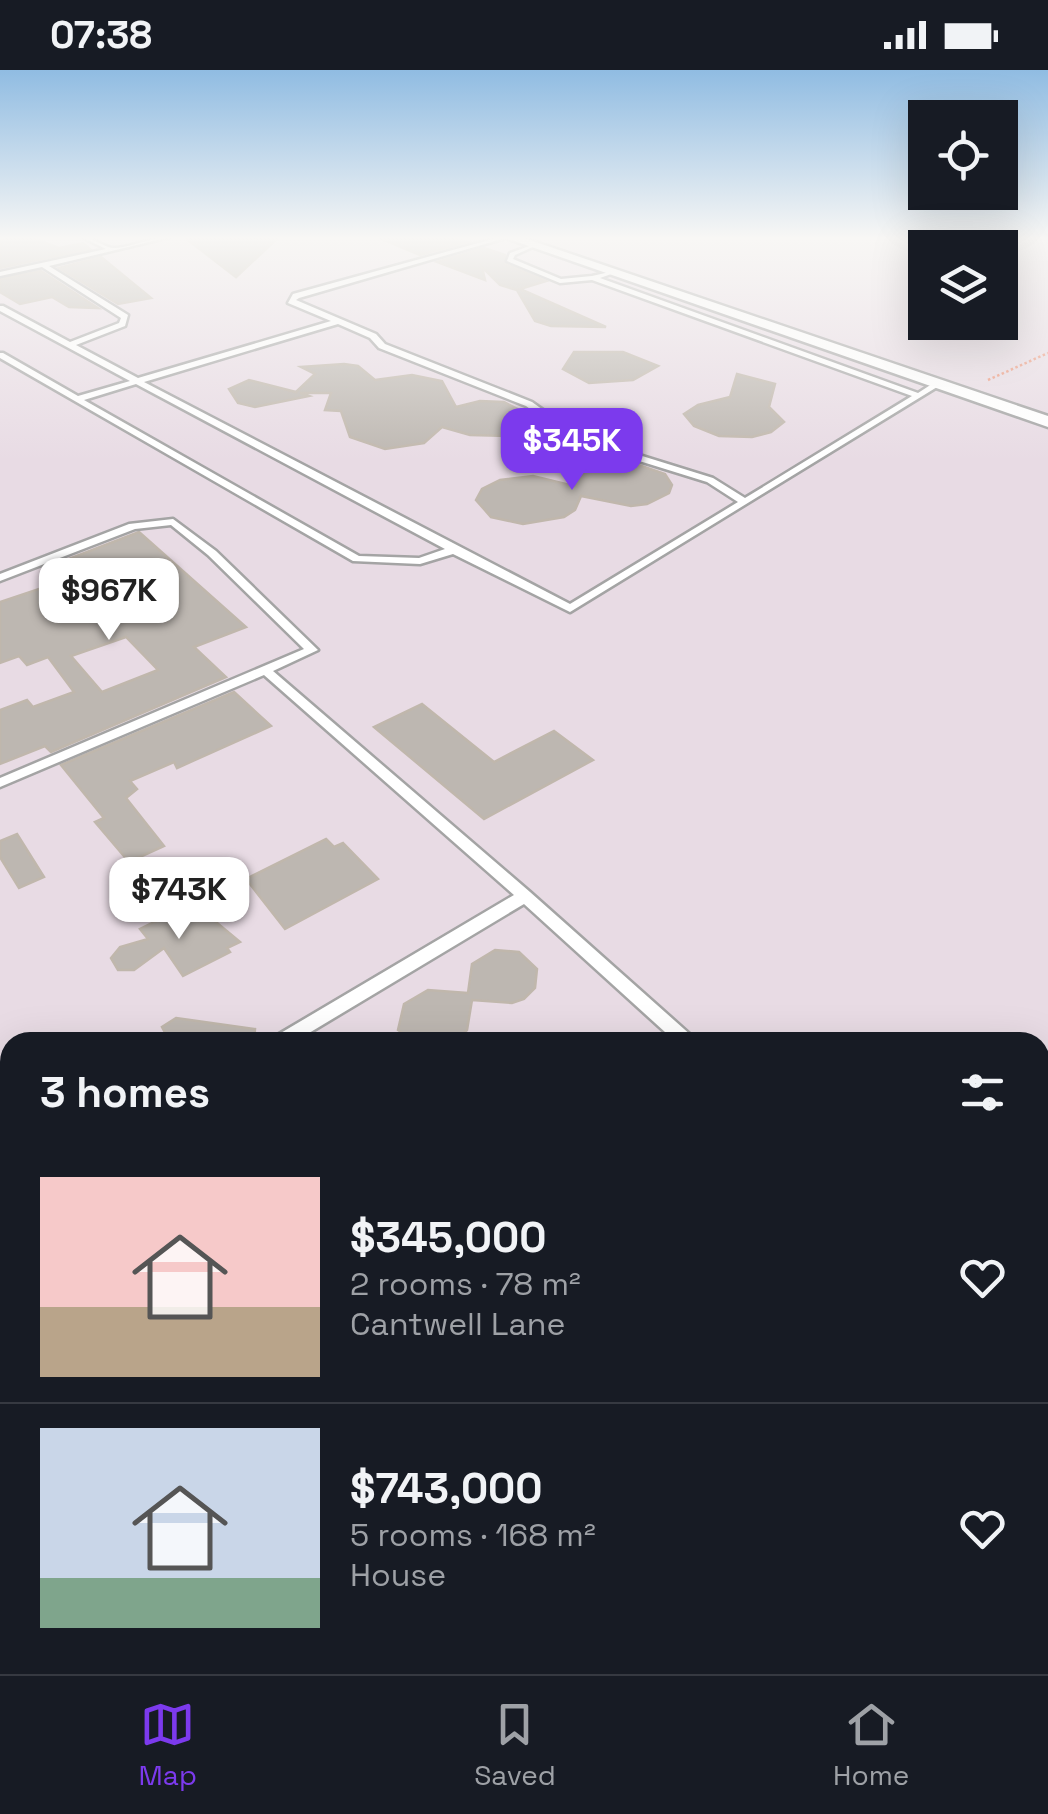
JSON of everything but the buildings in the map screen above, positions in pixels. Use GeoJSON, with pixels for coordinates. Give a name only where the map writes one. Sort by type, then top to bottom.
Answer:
{"type":"FeatureCollection","features":[{"type":"Feature","properties":{"kind":"street"},"geometry":{"type":"LineString","coordinates":[[728,312],[1048,422]]}},
{"type":"Feature","properties":{"kind":"lane"},"geometry":{"type":"LineString","coordinates":[[7,312],[570,610],[938,384]]}},
{"type":"Feature","properties":{"kind":"lane"},"geometry":{"type":"LineString","coordinates":[[69,345],[122,324],[125,317],[117,312]]}},
{"type":"Feature","properties":{"kind":"lane"},"geometry":{"type":"LineString","coordinates":[[317,312],[373,336],[382,346],[529,404],[578,439],[710,480],[746,502]]}},
{"type":"Feature","properties":{"kind":"lane"},"geometry":{"type":"LineString","coordinates":[[686,312],[919,396]]}},
{"type":"Feature","properties":{"kind":"lane"},"geometry":{"type":"LineString","coordinates":[[76,399],[339,321]]}},
{"type":"Feature","properties":{"kind":"lane"},"geometry":{"type":"LineString","coordinates":[[0,355],[358,559],[420,561],[454,550]]}},
{"type":"Feature","properties":{"kind":"lane"},"geometry":{"type":"LineString","coordinates":[[0,578],[133,526],[174,522],[312,650],[0,783]]}},
{"type":"Feature","properties":{"kind":"lane"},"geometry":{"type":"LineString","coordinates":[[265,670],[676,1032]]}},
{"type":"Feature","properties":{"kind":"lane"},"geometry":{"type":"LineString","coordinates":[[297,1032],[525,896]]}},
{"type":"Feature","properties":{"kind":"path"},"geometry":{"type":"LineString","coordinates":[[963,392],[1048,353]]}},
{"type":"Feature","properties":{"kind":"shaded area"},"geometry":{"type":"Polygon","coordinates":[[[0,312],[908,312],[908,340],[1018,340],[1018,312],[1048,312],[1048,1032],[0,1032],[0,312]]]}}]}
